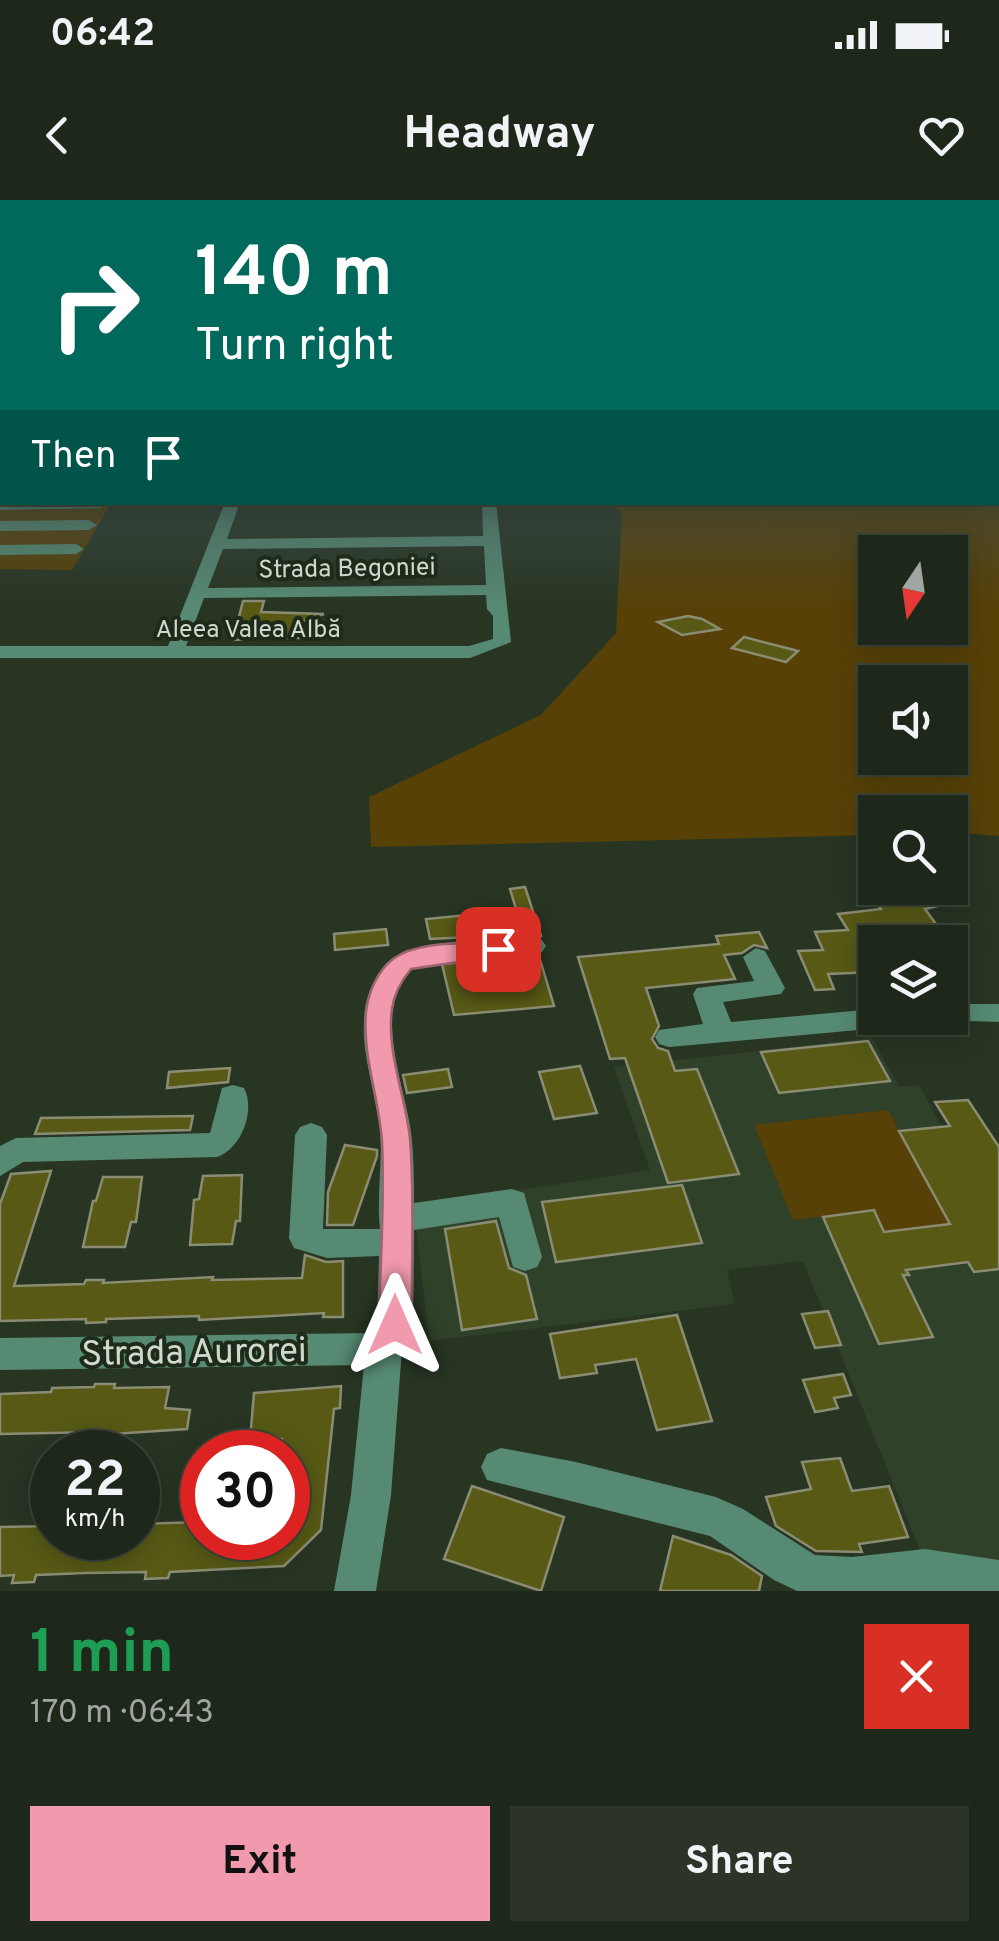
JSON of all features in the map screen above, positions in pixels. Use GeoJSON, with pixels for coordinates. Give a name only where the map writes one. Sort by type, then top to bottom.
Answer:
{"type":"FeatureCollection","features":[{"type":"Feature","properties":{"kind":"street"},"geometry":{"type":"LineString","coordinates":[[1,528],[18,505]]}},
{"type":"Feature","properties":{"kind":"street"},"geometry":{"type":"LineString","coordinates":[[36,550],[65,505]]}},
{"type":"Feature","properties":{"kind":"street"},"geometry":{"type":"LineString","coordinates":[[174,654],[232,505]]}},
{"type":"Feature","properties":{"kind":"street"},"geometry":{"type":"LineString","coordinates":[[489,505],[494,590]]}},
{"type":"Feature","properties":{"kind":"street"},"geometry":{"type":"LineString","coordinates":[[1,528],[90,525]]}},
{"type":"Feature","properties":{"kind":"street"},"geometry":{"type":"LineString","coordinates":[[218,544],[494,541]]}},
{"type":"Feature","properties":{"kind":"street"},"geometry":{"type":"LineString","coordinates":[[0,550],[76,549]]}},
{"type":"Feature","properties":{"kind":"street","name":"Strada Begoniei"},"geometry":{"type":"LineString","coordinates":[[199,593],[494,590]]}},
{"type":"Feature","properties":{"kind":"street","name":"Aleea Valea Albă"},"geometry":{"type":"LineString","coordinates":[[0,652],[470,652],[502,642],[502,615],[496,609],[494,590]]}},
{"type":"Feature","properties":{"kind":"street"},"geometry":{"type":"LineString","coordinates":[[355,1591],[371,1496],[384,1349],[395,1325],[396,1143],[392,1097],[380,1046],[379,1010],[388,980],[403,963],[428,956],[533,946]]}},
{"type":"Feature","properties":{"kind":"street"},"geometry":{"type":"LineString","coordinates":[[720,1032],[707,994],[771,988],[756,957]]}},
{"type":"Feature","properties":{"kind":"street"},"geometry":{"type":"LineString","coordinates":[[968,1013],[999,1013]]}},
{"type":"Feature","properties":{"kind":"street"},"geometry":{"type":"LineString","coordinates":[[669,1037],[858,1020]]}},
{"type":"Feature","properties":{"kind":"street"},"geometry":{"type":"LineString","coordinates":[[0,1164],[16,1150],[217,1144],[226,1137],[233,1096]]}},
{"type":"Feature","properties":{"kind":"street"},"geometry":{"type":"LineString","coordinates":[[311,1135],[306,1238],[327,1244],[512,1202],[525,1257]]}},
{"type":"Feature","properties":{"kind":"street","name":"Strada Aurorei"},"geometry":{"type":"LineString","coordinates":[[0,1354],[384,1349]]}},
{"type":"Feature","properties":{"kind":"street"},"geometry":{"type":"LineString","coordinates":[[500,1467],[716,1517],[738,1526],[794,1569],[814,1576],[843,1578],[928,1570],[999,1580]]}},
{"type":"Feature","properties":{"kind":"shaded area"},"geometry":{"type":"Polygon","coordinates":[[[0,505],[110,505],[72,570],[0,569],[0,505]]]}},
{"type":"Feature","properties":{"kind":"shaded area"},"geometry":{"type":"Polygon","coordinates":[[[611,505],[999,505],[999,836],[968,833],[968,795],[858,795],[858,835],[371,847],[369,797],[541,715],[616,633],[622,514],[611,505]]]}},
{"type":"Feature","properties":{"kind":"shaded area"},"geometry":{"type":"Polygon","coordinates":[[[872,1038],[899,1087],[919,1085],[999,1230],[999,1565],[922,1555],[803,1261],[727,1270],[735,1304],[429,1341],[414,1206],[650,1170],[614,1067],[872,1038]]]}},
{"type":"Feature","properties":{"kind":"shaded area"},"geometry":{"type":"Polygon","coordinates":[[[888,1110],[950,1224],[884,1232],[873,1210],[793,1220],[754,1125],[888,1110]]]}},
{"type":"Feature","properties":{"kind":"building"},"geometry":{"type":"Polygon","coordinates":[[[243,601],[264,601],[261,612],[324,614],[303,621],[300,638],[280,638],[283,628],[253,639],[233,640],[243,601]]]}},
{"type":"Feature","properties":{"kind":"building"},"geometry":{"type":"Polygon","coordinates":[[[688,616],[720,629],[682,635],[658,622],[688,616]]]}},
{"type":"Feature","properties":{"kind":"building"},"geometry":{"type":"Polygon","coordinates":[[[744,637],[798,651],[786,662],[732,648],[744,637]]]}},
{"type":"Feature","properties":{"kind":"building"},"geometry":{"type":"Polygon","coordinates":[[[525,887],[541,936],[524,935],[510,889],[525,887]]]}},
{"type":"Feature","properties":{"kind":"building"},"geometry":{"type":"Polygon","coordinates":[[[878,905],[942,905],[925,909],[937,925],[858,925],[858,973],[828,974],[834,989],[815,990],[798,951],[823,950],[815,932],[848,930],[838,914],[881,909],[878,905]]]}},
{"type":"Feature","properties":{"kind":"building"},"geometry":{"type":"Polygon","coordinates":[[[467,915],[472,937],[430,939],[426,919],[467,915]]]}},
{"type":"Feature","properties":{"kind":"building"},"geometry":{"type":"Polygon","coordinates":[[[386,929],[388,945],[335,950],[334,934],[386,929]]]}},
{"type":"Feature","properties":{"kind":"building"},"geometry":{"type":"Polygon","coordinates":[[[759,932],[767,948],[754,945],[742,953],[724,955],[735,979],[646,988],[659,1026],[652,1039],[658,1048],[668,1051],[675,1071],[697,1069],[739,1174],[668,1183],[625,1058],[610,1059],[578,957],[719,944],[716,936],[759,932]]]}},
{"type":"Feature","properties":{"kind":"building"},"geometry":{"type":"Polygon","coordinates":[[[539,956],[554,1006],[454,1015],[442,964],[539,956]]]}},
{"type":"Feature","properties":{"kind":"building"},"geometry":{"type":"Polygon","coordinates":[[[868,1041],[890,1081],[779,1093],[761,1052],[868,1041]]]}},
{"type":"Feature","properties":{"kind":"building"},"geometry":{"type":"Polygon","coordinates":[[[580,1066],[597,1113],[554,1119],[539,1072],[580,1066]]]}},
{"type":"Feature","properties":{"kind":"building"},"geometry":{"type":"Polygon","coordinates":[[[230,1068],[228,1082],[167,1088],[169,1072],[230,1068]]]}},
{"type":"Feature","properties":{"kind":"building"},"geometry":{"type":"Polygon","coordinates":[[[448,1069],[452,1087],[407,1093],[403,1075],[448,1069]]]}},
{"type":"Feature","properties":{"kind":"building"},"geometry":{"type":"Polygon","coordinates":[[[968,1100],[999,1147],[999,1269],[974,1272],[968,1262],[906,1270],[909,1275],[903,1275],[933,1337],[879,1344],[823,1217],[874,1210],[884,1232],[950,1224],[899,1131],[950,1126],[935,1102],[968,1100]]]}},
{"type":"Feature","properties":{"kind":"building"},"geometry":{"type":"Polygon","coordinates":[[[193,1116],[190,1130],[35,1134],[41,1118],[193,1116]]]}},
{"type":"Feature","properties":{"kind":"building"},"geometry":{"type":"Polygon","coordinates":[[[345,1145],[377,1150],[377,1156],[353,1225],[327,1225],[328,1192],[345,1145]]]}},
{"type":"Feature","properties":{"kind":"building"},"geometry":{"type":"Polygon","coordinates":[[[51,1171],[14,1286],[84,1284],[86,1280],[104,1280],[103,1283],[213,1277],[212,1280],[302,1278],[305,1255],[326,1262],[343,1261],[343,1317],[323,1317],[324,1313],[199,1320],[199,1316],[106,1319],[86,1323],[86,1319],[0,1321],[0,1204],[11,1174],[51,1171]]]}},
{"type":"Feature","properties":{"kind":"building"},"geometry":{"type":"Polygon","coordinates":[[[242,1175],[240,1221],[236,1221],[232,1244],[190,1245],[194,1200],[199,1199],[203,1176],[242,1175]]]}},
{"type":"Feature","properties":{"kind":"building"},"geometry":{"type":"Polygon","coordinates":[[[103,1177],[142,1177],[136,1222],[131,1222],[125,1247],[83,1247],[93,1201],[103,1177]]]}},
{"type":"Feature","properties":{"kind":"building"},"geometry":{"type":"Polygon","coordinates":[[[682,1185],[702,1243],[556,1262],[542,1202],[682,1185]]]}},
{"type":"Feature","properties":{"kind":"building"},"geometry":{"type":"Polygon","coordinates":[[[496,1221],[509,1268],[526,1275],[537,1319],[462,1330],[445,1229],[496,1221]]]}},
{"type":"Feature","properties":{"kind":"building"},"geometry":{"type":"Polygon","coordinates":[[[828,1311],[841,1345],[815,1348],[802,1314],[828,1311]]]}},
{"type":"Feature","properties":{"kind":"building"},"geometry":{"type":"Polygon","coordinates":[[[677,1315],[712,1421],[657,1430],[636,1359],[595,1365],[597,1373],[560,1378],[550,1334],[677,1315]]]}},
{"type":"Feature","properties":{"kind":"building"},"geometry":{"type":"Polygon","coordinates":[[[843,1374],[851,1395],[834,1398],[838,1408],[815,1412],[803,1380],[843,1374]]]}},
{"type":"Feature","properties":{"kind":"building"},"geometry":{"type":"Polygon","coordinates":[[[341,1386],[340,1408],[334,1409],[321,1530],[310,1541],[310,1430],[251,1430],[254,1393],[341,1386]]]}},
{"type":"Feature","properties":{"kind":"building"},"geometry":{"type":"Polygon","coordinates":[[[94,1387],[169,1387],[165,1408],[190,1410],[187,1429],[30,1430],[30,1433],[0,1434],[0,1394],[94,1387]]]}},
{"type":"Feature","properties":{"kind":"building"},"geometry":{"type":"Polygon","coordinates":[[[840,1458],[852,1491],[889,1486],[908,1537],[859,1544],[862,1552],[816,1551],[776,1526],[766,1497],[811,1489],[802,1462],[840,1458]]]}},
{"type":"Feature","properties":{"kind":"building"},"geometry":{"type":"Polygon","coordinates":[[[472,1486],[564,1517],[541,1591],[444,1559],[472,1486]]]}},
{"type":"Feature","properties":{"kind":"building"},"geometry":{"type":"Polygon","coordinates":[[[160,1523],[180,1523],[180,1560],[290,1560],[284,1566],[170,1572],[168,1578],[145,1579],[146,1572],[36,1575],[34,1582],[12,1583],[14,1575],[0,1576],[0,1527],[30,1526],[30,1560],[160,1560],[160,1523]]]}},
{"type":"Feature","properties":{"kind":"building"},"geometry":{"type":"Polygon","coordinates":[[[673,1536],[731,1555],[762,1576],[759,1591],[660,1591],[673,1536]]]}},
{"type":"Feature","properties":{"kind":"route"},"geometry":{"type":"LineString","coordinates":[[395,1325],[396,1143],[392,1097],[380,1046],[379,1010],[388,980],[403,963],[428,956],[498,949]]}}]}
